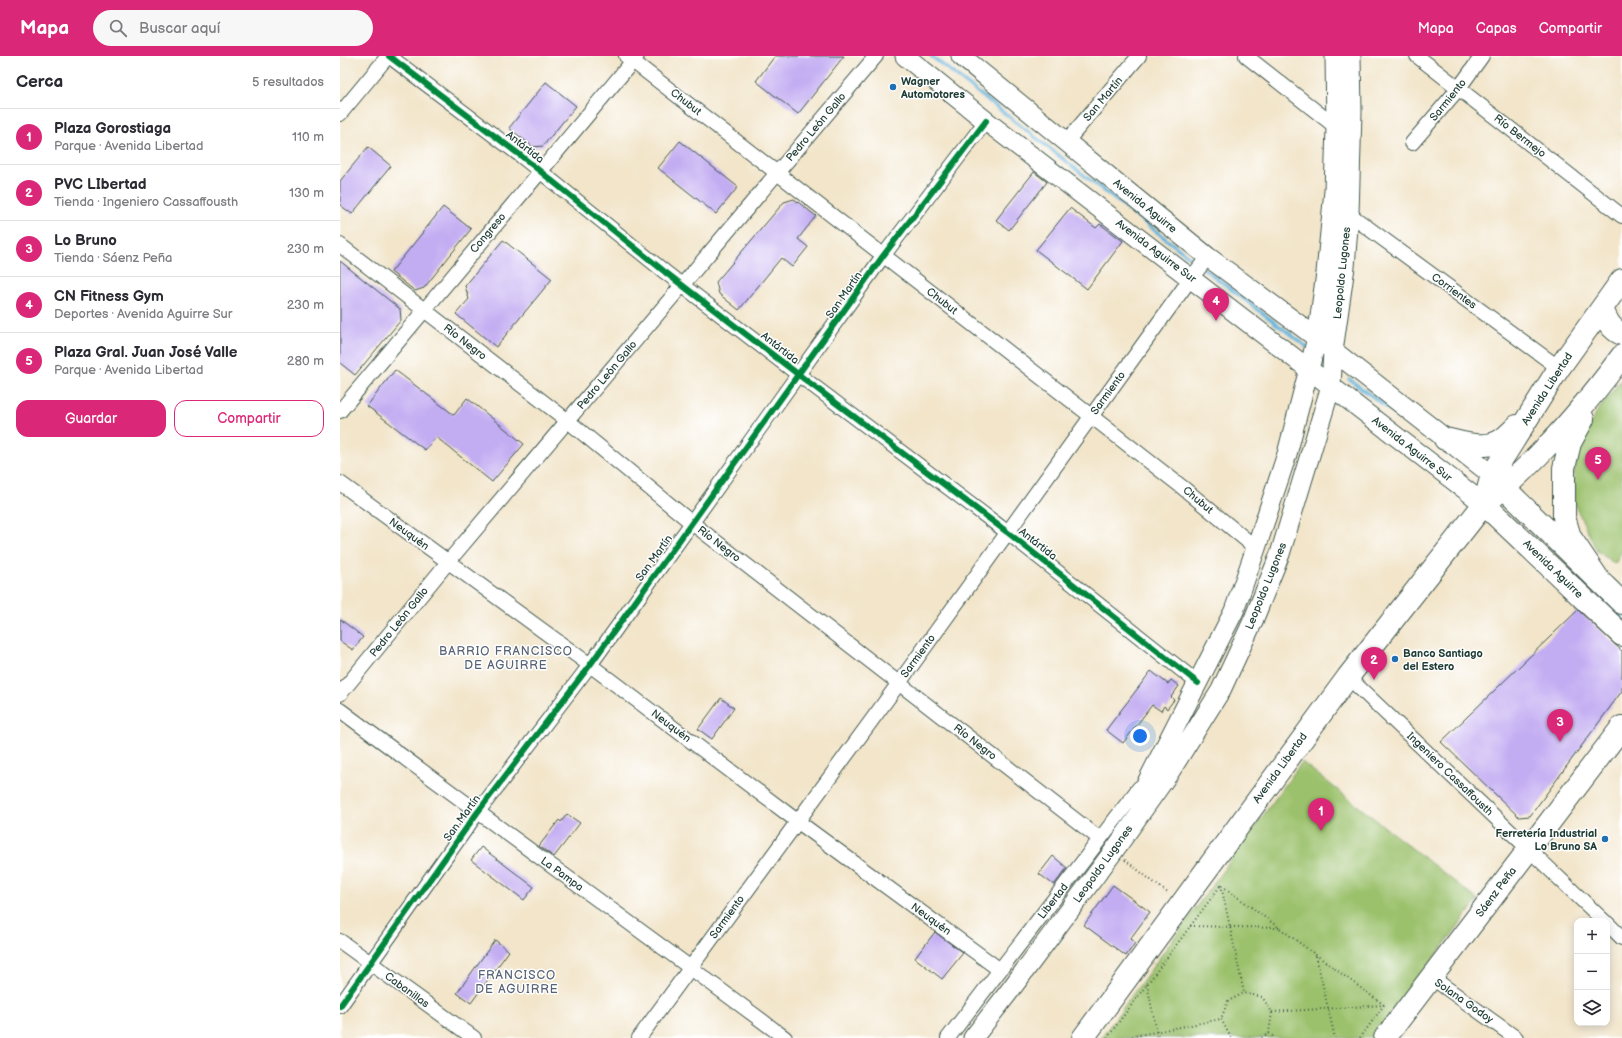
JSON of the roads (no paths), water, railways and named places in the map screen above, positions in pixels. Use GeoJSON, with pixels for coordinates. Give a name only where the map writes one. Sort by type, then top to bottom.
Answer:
{"type":"FeatureCollection","features":[{"type":"Feature","properties":{"kind":"main road","name":"Avenida Aguirre Sur"},"geometry":{"type":"LineString","coordinates":[[904,56],[986,121],[1200,267],[1309,369],[1484,504]]}},
{"type":"Feature","properties":{"kind":"main road","name":"Avenida Aguirre"},"geometry":{"type":"LineString","coordinates":[[961,56],[1067,141],[1200,267],[1317,338],[1333,351]]}},
{"type":"Feature","properties":{"kind":"main road","name":"Leopoldo Lugones"},"geometry":{"type":"LineString","coordinates":[[973,1038],[1085,890],[1135,806],[1234,610],[1287,454],[1317,338],[1326,273],[1334,191],[1336,127],[1335,56]]}},
{"type":"Feature","properties":{"kind":"main road","name":"Leopoldo Lugones"},"geometry":{"type":"LineString","coordinates":[[1085,890],[1107,846],[1169,774],[1224,683],[1253,621],[1280,554],[1331,386],[1333,351],[1345,267],[1349,214],[1352,56]]}},
{"type":"Feature","properties":{"kind":"main road","name":"Avenida Libertad"},"geometry":{"type":"LineString","coordinates":[[1083,1038],[1348,677],[1484,504],[1499,481],[1530,414],[1559,368],[1622,280]]}},
{"type":"Feature","properties":{"kind":"main road"},"geometry":{"type":"LineString","coordinates":[[1602,309],[1608,324],[1614,330],[1622,334]]}},
{"type":"Feature","properties":{"kind":"main road"},"geometry":{"type":"LineString","coordinates":[[1333,351],[1499,481],[1622,603]]}},
{"type":"Feature","properties":{"kind":"main road","name":"Avenida Libertad"},"geometry":{"type":"LineString","coordinates":[[1499,481],[1564,429],[1600,386],[1622,356]]}},
{"type":"Feature","properties":{"kind":"main road"},"geometry":{"type":"LineString","coordinates":[[1599,580],[1570,537],[1564,517],[1564,468],[1570,443],[1600,386]]}},
{"type":"Feature","properties":{"kind":"main road"},"geometry":{"type":"LineString","coordinates":[[1445,439],[1478,446],[1495,443],[1503,439],[1530,414]]}},
{"type":"Feature","properties":{"kind":"main road","name":"Avenida Aguirre"},"geometry":{"type":"LineString","coordinates":[[1484,504],[1622,635]]}},
{"type":"Feature","properties":{"kind":"main road","name":"Sáenz Peña"},"geometry":{"type":"LineString","coordinates":[[1385,1038],[1622,727]]}},
{"type":"Feature","properties":{"kind":"street"},"geometry":{"type":"LineString","coordinates":[[340,114],[388,56]]}},
{"type":"Feature","properties":{"kind":"street","name":"Antártida"},"geometry":{"type":"LineString","coordinates":[[388,56],[540,171],[682,285],[799,375],[1007,532],[1198,683]]}},
{"type":"Feature","properties":{"kind":"street","name":"Pedro León Gallo"},"geometry":{"type":"LineString","coordinates":[[340,694],[448,562],[876,56]]}},
{"type":"Feature","properties":{"kind":"street","name":"San Martín"},"geometry":{"type":"LineString","coordinates":[[1067,141],[1139,56]]}},
{"type":"Feature","properties":{"kind":"street"},"geometry":{"type":"LineString","coordinates":[[1246,56],[1336,127]]}},
{"type":"Feature","properties":{"kind":"street","name":"Río Bermejo"},"geometry":{"type":"LineString","coordinates":[[1417,56],[1622,216]]}},
{"type":"Feature","properties":{"kind":"street","name":"Sarmiento"},"geometry":{"type":"LineString","coordinates":[[1412,143],[1459,88],[1482,56]]}},
{"type":"Feature","properties":{"kind":"street","name":"Congreso"},"geometry":{"type":"LineString","coordinates":[[340,411],[632,58]]}},
{"type":"Feature","properties":{"kind":"street","name":"Chubut"},"geometry":{"type":"LineString","coordinates":[[632,58],[883,256],[1182,487],[1256,548]]}},
{"type":"Feature","properties":{"kind":"street","name":"San Martín"},"geometry":{"type":"LineString","coordinates":[[340,1006],[477,813],[590,665],[883,256],[986,121]]}},
{"type":"Feature","properties":{"kind":"street","name":"Corrientes"},"geometry":{"type":"LineString","coordinates":[[1349,214],[1559,368]]}},
{"type":"Feature","properties":{"kind":"street","name":"Río Negro"},"geometry":{"type":"LineString","coordinates":[[340,245],[568,421],[692,523],[1107,846]]}},
{"type":"Feature","properties":{"kind":"street","name":"Sarmiento"},"geometry":{"type":"LineString","coordinates":[[639,1038],[899,683],[1200,267]]}},
{"type":"Feature","properties":{"kind":"street","name":"Neuquén"},"geometry":{"type":"LineString","coordinates":[[340,483],[590,665],[797,821],[1000,970]]}},
{"type":"Feature","properties":{"kind":"street","name":"Ingeniero Cassaffousth"},"geometry":{"type":"LineString","coordinates":[[1348,677],[1601,918]]}},
{"type":"Feature","properties":{"kind":"street","name":"La Pampa"},"geometry":{"type":"LineString","coordinates":[[340,710],[477,813],[690,967],[785,1038]]}},
{"type":"Feature","properties":{"kind":"street","name":"Libertad"},"geometry":{"type":"LineString","coordinates":[[948,1038],[1000,970],[1107,846],[1157,764]]}},
{"type":"Feature","properties":{"kind":"street"},"geometry":{"type":"LineString","coordinates":[[1610,926],[1622,938]]}},
{"type":"Feature","properties":{"kind":"street","name":"Cabanillas"},"geometry":{"type":"LineString","coordinates":[[340,941],[474,1038]]}},
{"type":"Feature","properties":{"kind":"street","name":"Solana Godoy"},"geometry":{"type":"LineString","coordinates":[[1431,977],[1516,1038]]}},
{"type":"Feature","properties":{"kind":"waterway"},"geometry":{"type":"LineString","coordinates":[[931,56],[1198,264]]}},
{"type":"Feature","properties":{"kind":"waterway"},"geometry":{"type":"LineString","coordinates":[[1203,268],[1307,347]]}},
{"type":"Feature","properties":{"kind":"waterway"},"geometry":{"type":"LineString","coordinates":[[1349,379],[1420,432]]}},
{"type":"Feature","properties":{"kind":"waterway"},"geometry":{"type":"LineString","coordinates":[[1612,608],[1622,618]]}},
{"type":"Feature","properties":{"kind":"place","name":"Wagner Automotores"},"geometry":{"type":"Point","coordinates":[893,87]}},
{"type":"Feature","properties":{"kind":"place","name":"CN Fitness Gym"},"geometry":{"type":"Point","coordinates":[1216,321]}},
{"type":"Feature","properties":{"kind":"place","name":"Plaza Gral. Juan José Valle"},"geometry":{"type":"Point","coordinates":[1598,480]}},
{"type":"Feature","properties":{"kind":"place","name":"Banco Santiago del Estero"},"geometry":{"type":"Point","coordinates":[1395,659]}},
{"type":"Feature","properties":{"kind":"place","name":"PVC LIbertad"},"geometry":{"type":"Point","coordinates":[1374,680]}},
{"type":"Feature","properties":{"kind":"place","name":"Lo Bruno"},"geometry":{"type":"Point","coordinates":[1560,742]}},
{"type":"Feature","properties":{"kind":"place","name":"Plaza Gorostiaga"},"geometry":{"type":"Point","coordinates":[1321,831]}},
{"type":"Feature","properties":{"kind":"place","name":"Ferretería Industrial Lo Bruno SA"},"geometry":{"type":"Point","coordinates":[1605,839]}},
{"type":"Feature","properties":{"kind":"district","name":"BARRIO FRANCISCO DE AGUIRRE"},"geometry":{"type":"Point","coordinates":[506,658]}},
{"type":"Feature","properties":{"kind":"district","name":"FRANCISCO DE AGUIRRE"},"geometry":{"type":"Point","coordinates":[517,982]}}]}
